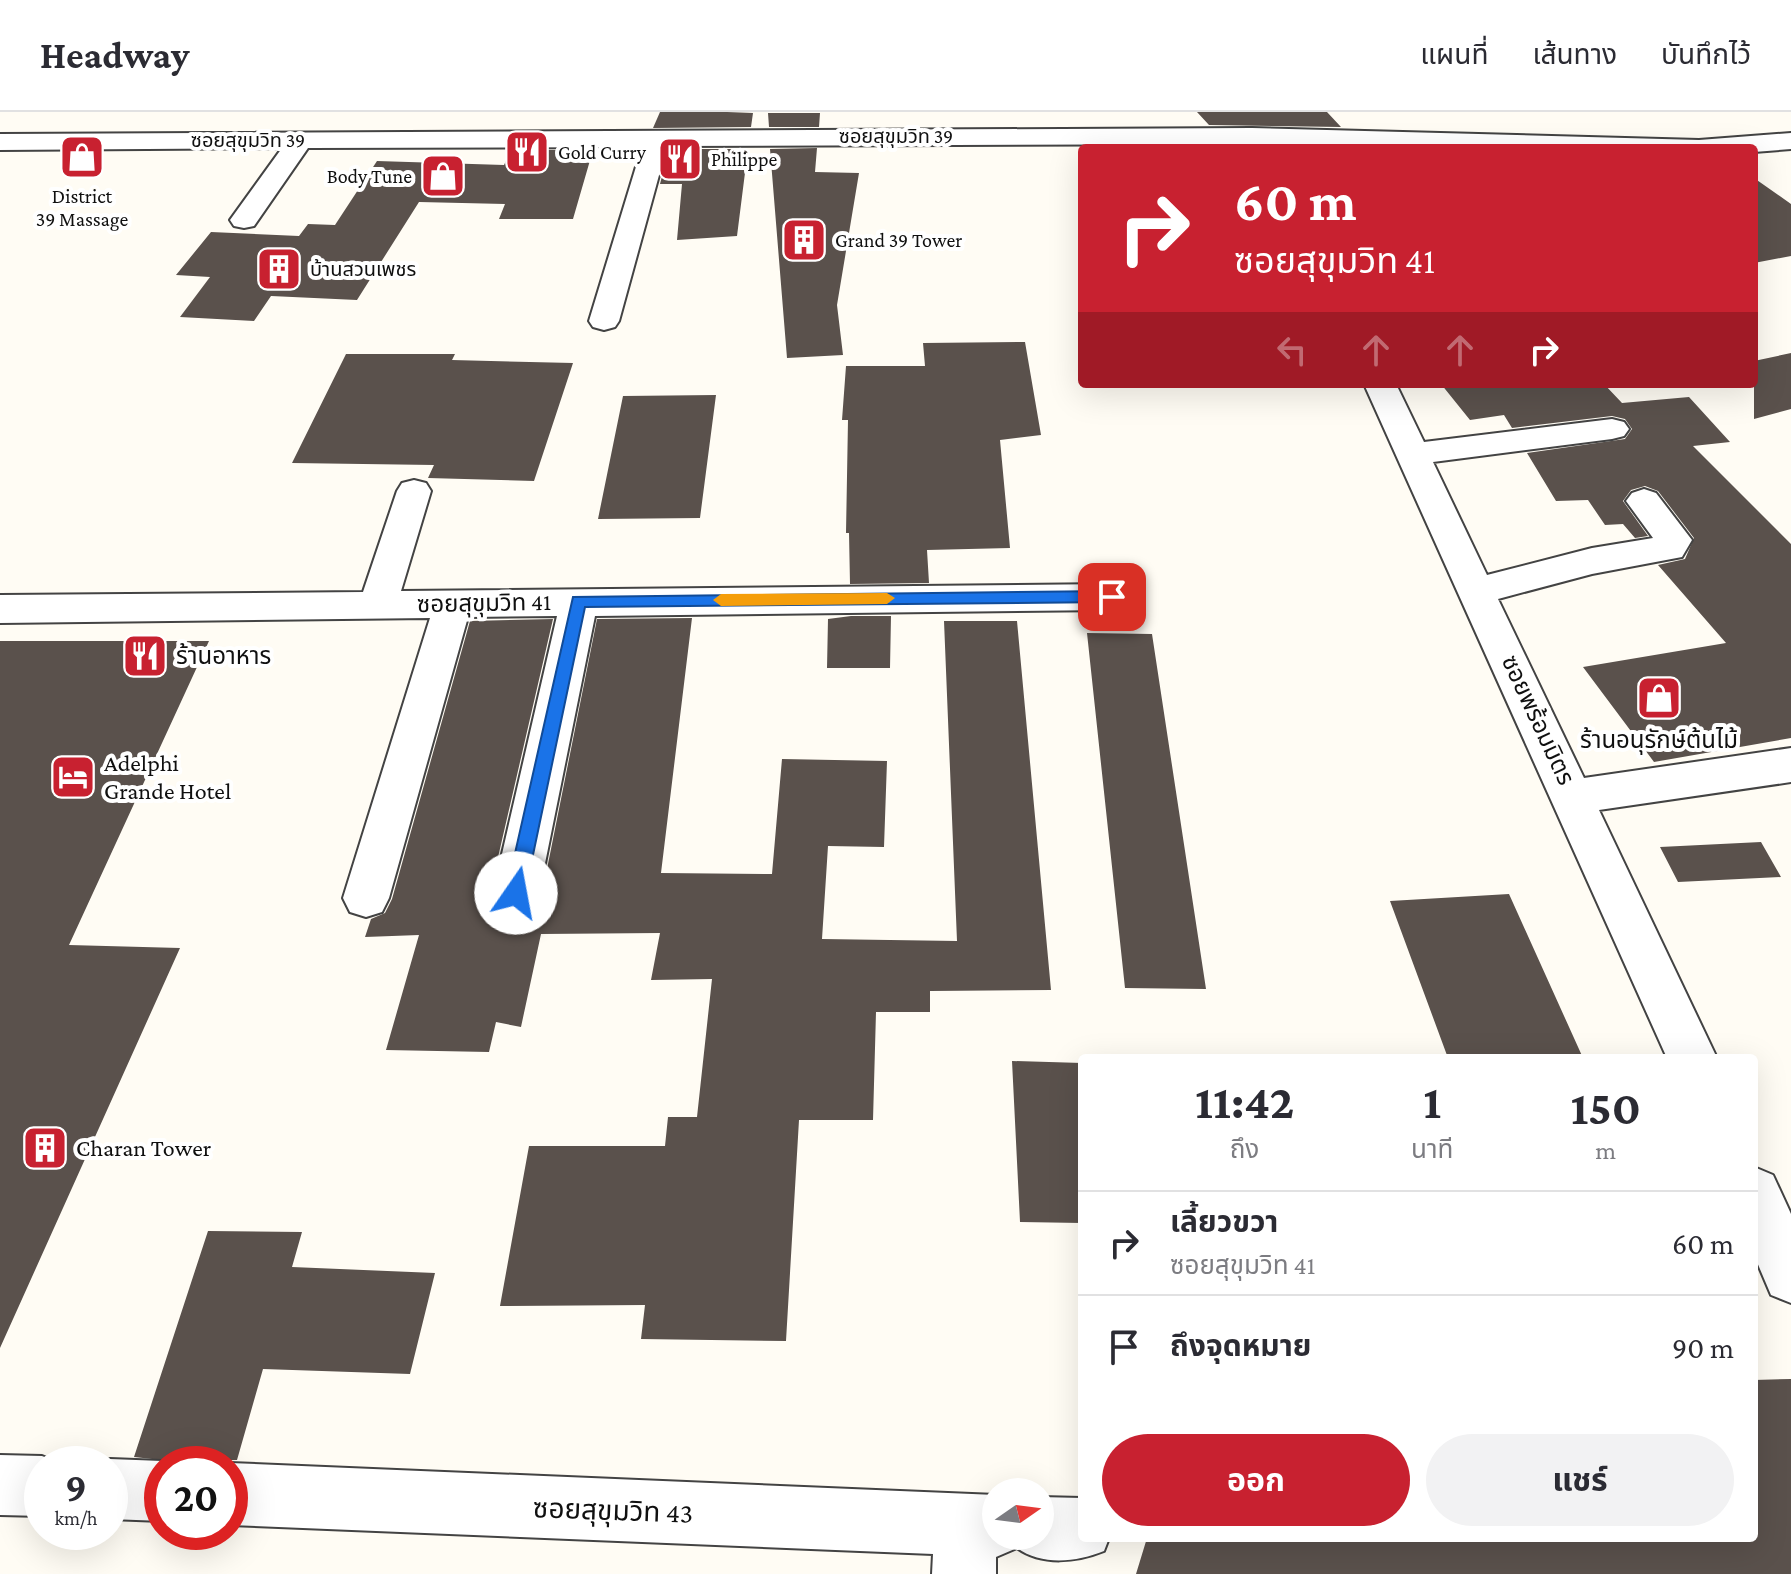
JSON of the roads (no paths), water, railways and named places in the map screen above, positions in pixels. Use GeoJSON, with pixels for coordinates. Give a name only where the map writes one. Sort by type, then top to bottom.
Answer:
{"type":"FeatureCollection","features":[{"type":"Feature","properties":{"kind":"street"},"geometry":{"type":"LineString","coordinates":[[197,140],[219,112]]}},
{"type":"Feature","properties":{"kind":"street"},"geometry":{"type":"LineString","coordinates":[[244,220],[304,112]]}},
{"type":"Feature","properties":{"kind":"street"},"geometry":{"type":"LineString","coordinates":[[545,138],[556,112]]}},
{"type":"Feature","properties":{"kind":"street"},"geometry":{"type":"LineString","coordinates":[[1231,112],[1252,136]]}},
{"type":"Feature","properties":{"kind":"street"},"geometry":{"type":"LineString","coordinates":[[1539,119],[1570,144]]}},
{"type":"Feature","properties":{"kind":"street","name":"ซอยสุขุมวิท 39"},"geometry":{"type":"LineString","coordinates":[[0,142],[657,138],[854,124],[1119,124],[1218,142],[1252,136],[1297,143],[1394,144]]}},
{"type":"Feature","properties":{"kind":"street"},"geometry":{"type":"LineString","coordinates":[[922,124],[972,124]]}},
{"type":"Feature","properties":{"kind":"street"},"geometry":{"type":"LineString","coordinates":[[604,321],[657,138]]}},
{"type":"Feature","properties":{"kind":"street","name":"ซอยสุขุมวิท 39"},"geometry":{"type":"LineString","coordinates":[[1758,144],[1791,141]]}},
{"type":"Feature","properties":{"kind":"street","name":"ซอยพร้อมมิตร"},"geometry":{"type":"LineString","coordinates":[[1382,388],[1574,797],[1690,1054]]}},
{"type":"Feature","properties":{"kind":"street"},"geometry":{"type":"LineString","coordinates":[[1413,454],[1612,429]]}},
{"type":"Feature","properties":{"kind":"street"},"geometry":{"type":"LineString","coordinates":[[378,604],[414,491]]}},
{"type":"Feature","properties":{"kind":"street"},"geometry":{"type":"LineString","coordinates":[[1477,591],[1592,561],[1669,548],[1674,540],[1644,501]]}},
{"type":"Feature","properties":{"kind":"street","name":"ซอยสุขุมวิท 41"},"geometry":{"type":"LineString","coordinates":[[0,609],[1112,597]]}},
{"type":"Feature","properties":{"kind":"street"},"geometry":{"type":"LineString","coordinates":[[516,893],[579,601]]}},
{"type":"Feature","properties":{"kind":"street"},"geometry":{"type":"LineString","coordinates":[[366,898],[453,603]]}},
{"type":"Feature","properties":{"kind":"street"},"geometry":{"type":"LineString","coordinates":[[1574,797],[1791,765]]}},
{"type":"Feature","properties":{"kind":"street"},"geometry":{"type":"LineString","coordinates":[[1758,1203],[1791,1275]]}},
{"type":"Feature","properties":{"kind":"street"},"geometry":{"type":"LineString","coordinates":[[0,1485],[24,1486]]}},
{"type":"Feature","properties":{"kind":"street","name":"ซอยสุขุมวิท 43"},"geometry":{"type":"LineString","coordinates":[[248,1495],[975,1541]]}},
{"type":"Feature","properties":{"kind":"street"},"geometry":{"type":"LineString","coordinates":[[1054,1528],[1078,1529]]}},
{"type":"Feature","properties":{"kind":"place","name":"Gold Curry"},"geometry":{"type":"Point","coordinates":[527,152]}},
{"type":"Feature","properties":{"kind":"place","name":"District 39 Massage"},"geometry":{"type":"Point","coordinates":[82,157]}},
{"type":"Feature","properties":{"kind":"place","name":"Philippe"},"geometry":{"type":"Point","coordinates":[680,159]}},
{"type":"Feature","properties":{"kind":"place","name":"Body Tune"},"geometry":{"type":"Point","coordinates":[443,176]}},
{"type":"Feature","properties":{"kind":"place","name":"Grand 39 Tower"},"geometry":{"type":"Point","coordinates":[804,240]}},
{"type":"Feature","properties":{"kind":"place","name":"บ้านสวนเพชร"},"geometry":{"type":"Point","coordinates":[279,269]}},
{"type":"Feature","properties":{"kind":"place","name":"ร้านอาหาร"},"geometry":{"type":"Point","coordinates":[145,656]}},
{"type":"Feature","properties":{"kind":"place","name":"ร้านอนุรักษ์ต้นไม้"},"geometry":{"type":"Point","coordinates":[1659,698]}},
{"type":"Feature","properties":{"kind":"place","name":"Adelphi Grande Hotel"},"geometry":{"type":"Point","coordinates":[73,777]}},
{"type":"Feature","properties":{"kind":"place","name":"Charan Tower"},"geometry":{"type":"Point","coordinates":[45,1148]}}]}
